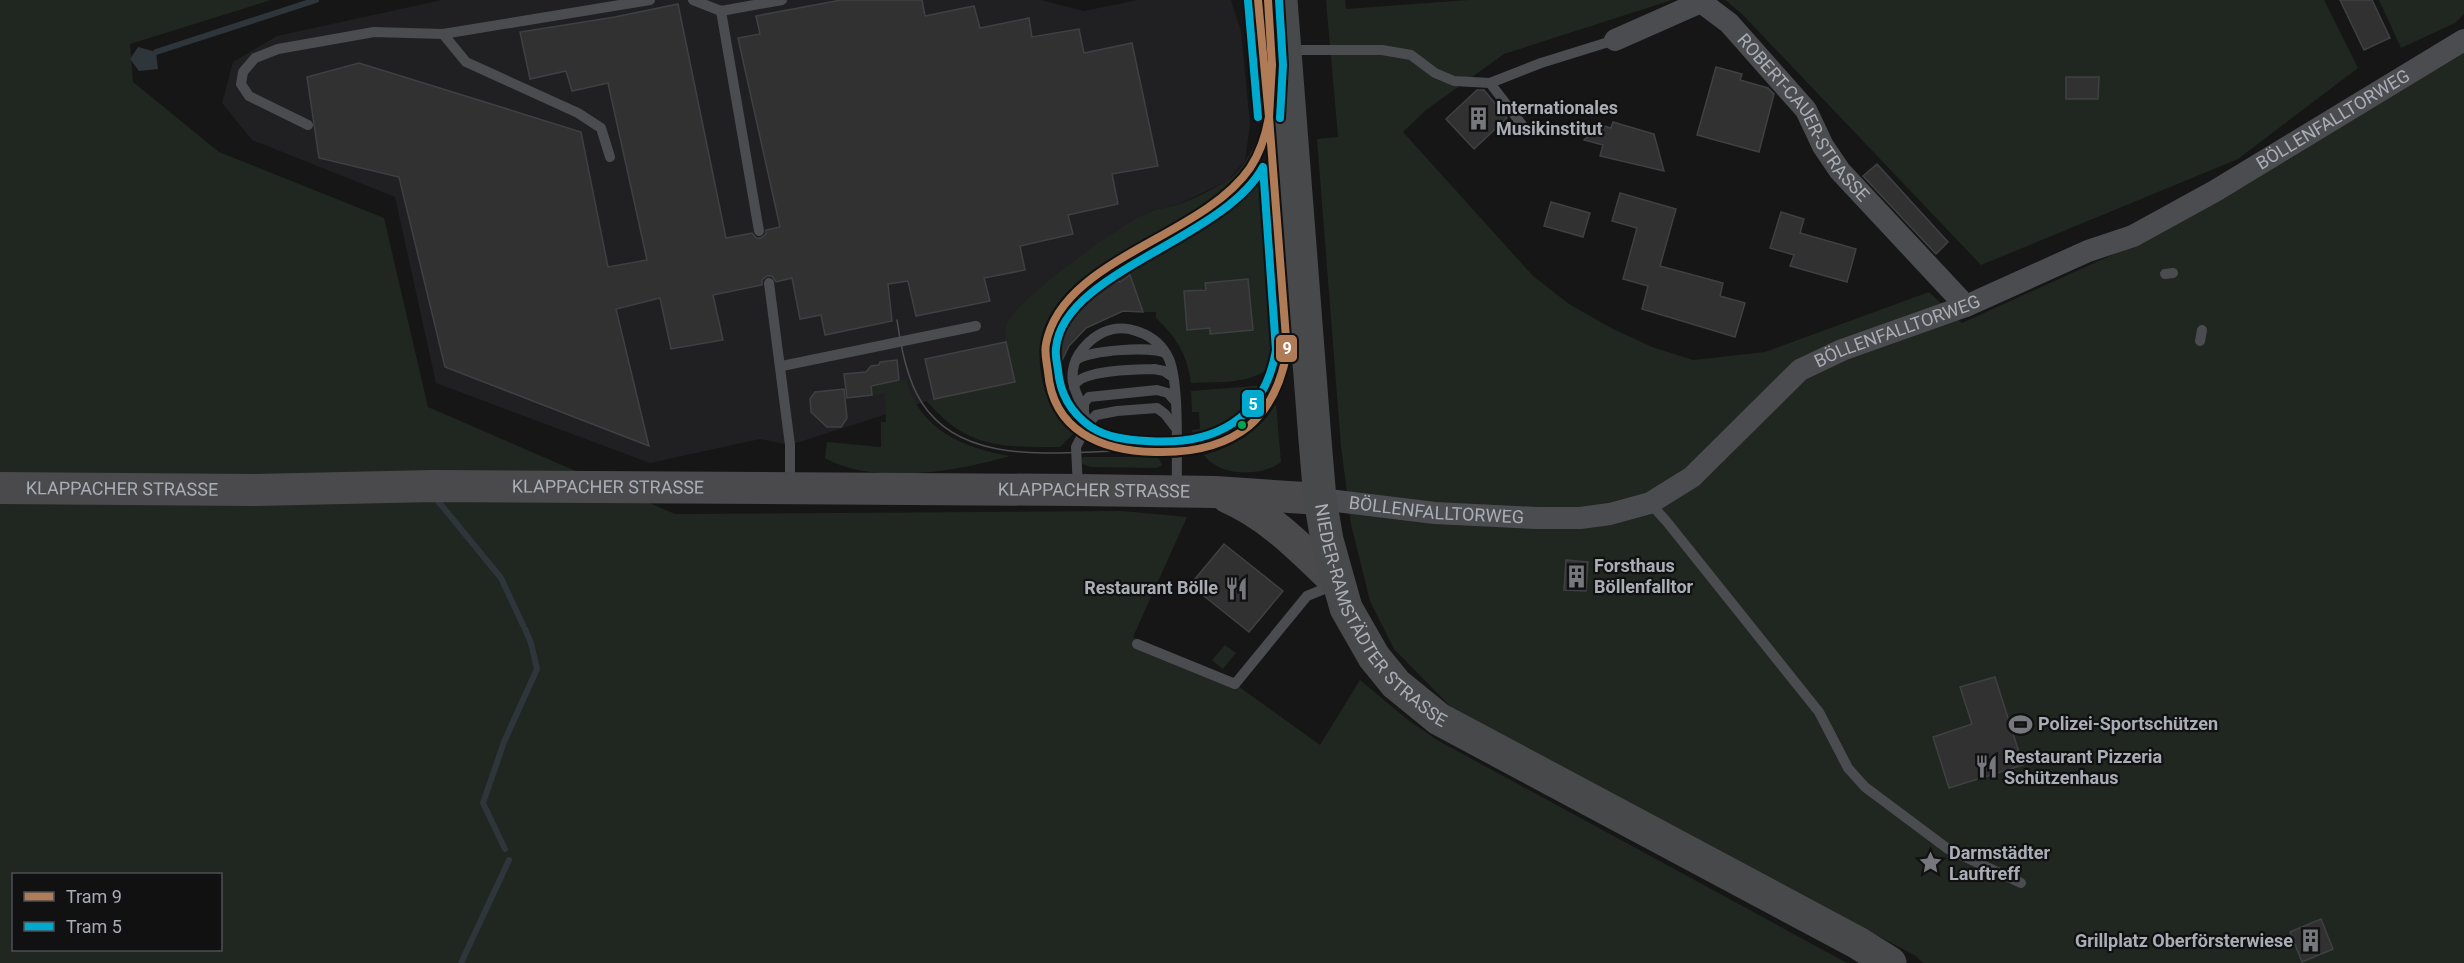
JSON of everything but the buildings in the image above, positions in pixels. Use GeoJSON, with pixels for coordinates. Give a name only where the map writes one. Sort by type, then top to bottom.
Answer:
{"type":"FeatureCollection","features":[{"type":"Feature","properties":{"kind":"main road","name":"NIEDER-RAMSTÄDTER STRASSE"},"geometry":{"type":"LineString","coordinates":[[1281,0],[1320,499],[1338,584],[1346,608],[1374,657],[1396,684],[1438,719],[1858,943],[1890,963]]}},
{"type":"Feature","properties":{"kind":"main road","name":"KLAPPACHER STRASSE"},"geometry":{"type":"LineString","coordinates":[[0,488],[254,489],[445,486],[1078,490],[1215,492],[1320,499]]}},
{"type":"Feature","properties":{"kind":"main road","name":"KLAPPACHER STRASSE"},"geometry":{"type":"LineString","coordinates":[[1215,492],[1246,505],[1261,515],[1293,540],[1338,584]]}},
{"type":"Feature","properties":{"kind":"street","name":"ROBERT-CAUER-STRASSE"},"geometry":{"type":"LineString","coordinates":[[1615,40],[1701,2],[1729,23],[1806,111],[1823,146],[1840,171],[1966,306]]}},
{"type":"Feature","properties":{"kind":"street","name":"BÖLLENFALLTORWEG"},"geometry":{"type":"LineString","coordinates":[[1320,499],[1435,513],[1537,519],[1580,518],[1610,514],[1650,503],[1692,477],[1800,370],[1842,350],[1966,306],[2088,251],[2133,236],[2216,191],[2464,40]]}},
{"type":"Feature","properties":{"kind":"lane"},"geometry":{"type":"LineString","coordinates":[[308,125],[249,96],[241,84],[243,72],[255,58],[278,49],[374,32],[443,34],[650,0]]}},
{"type":"Feature","properties":{"kind":"lane"},"geometry":{"type":"LineString","coordinates":[[693,0],[721,11],[782,0]]}},
{"type":"Feature","properties":{"kind":"lane"},"geometry":{"type":"LineString","coordinates":[[721,11],[759,231]]}},
{"type":"Feature","properties":{"kind":"lane"},"geometry":{"type":"LineString","coordinates":[[443,34],[466,62],[578,114],[601,128],[610,157]]}},
{"type":"Feature","properties":{"kind":"lane"},"geometry":{"type":"LineString","coordinates":[[1285,51],[1382,50],[1411,56],[1435,73],[1454,81],[1490,83],[1541,63],[1615,40]]}},
{"type":"Feature","properties":{"kind":"lane"},"geometry":{"type":"LineString","coordinates":[[1490,83],[1526,130]]}},
{"type":"Feature","properties":{"kind":"lane"},"geometry":{"type":"LineString","coordinates":[[770,283],[790,445],[790,489]]}},
{"type":"Feature","properties":{"kind":"lane"},"geometry":{"type":"LineString","coordinates":[[782,366],[976,326]]}},
{"type":"Feature","properties":{"kind":"lane"},"geometry":{"type":"LineString","coordinates":[[1086,428],[1087,418],[1074,387],[1072,372],[1079,353],[1097,336],[1118,328],[1147,335],[1157,342],[1165,353],[1173,377],[1178,492]]}},
{"type":"Feature","properties":{"kind":"lane"},"geometry":{"type":"LineString","coordinates":[[2200,341],[2202,330]]}},
{"type":"Feature","properties":{"kind":"lane"},"geometry":{"type":"LineString","coordinates":[[1076,360],[1088,355],[1152,349],[1165,353]]}},
{"type":"Feature","properties":{"kind":"lane"},"geometry":{"type":"LineString","coordinates":[[1074,387],[1076,381],[1094,374],[1154,369],[1164,371],[1173,377]]}},
{"type":"Feature","properties":{"kind":"lane"},"geometry":{"type":"LineString","coordinates":[[1083,409],[1089,397],[1156,390],[1168,393],[1175,400]]}},
{"type":"Feature","properties":{"kind":"lane"},"geometry":{"type":"LineString","coordinates":[[1078,490],[1076,447],[1086,428],[1096,416],[1153,408],[1161,410],[1175,428]]}},
{"type":"Feature","properties":{"kind":"lane"},"geometry":{"type":"LineString","coordinates":[[1650,503],[1819,712],[1848,768],[1865,788],[1948,849],[2021,883]]}},
{"type":"Feature","properties":{"kind":"lane"},"geometry":{"type":"LineString","coordinates":[[1137,644],[1235,684],[1307,596],[1338,584]]}},
{"type":"Feature","properties":{"kind":"shaded area"},"geometry":{"type":"Polygon","coordinates":[[[0,0],[271,0],[130,44],[133,82],[219,152],[384,218],[428,407],[675,514],[1122,511],[1187,517],[1133,637],[1231,681],[1320,745],[1360,680],[1408,720],[1437,740],[1847,963],[0,963],[0,0]]]}},
{"type":"Feature","properties":{"kind":"shaded area"},"geometry":{"type":"Polygon","coordinates":[[[442,0],[1041,0],[1084,11],[1138,0],[1231,0],[1241,31],[1250,124],[1245,161],[1227,181],[1179,204],[1151,211],[1127,226],[1071,263],[1027,300],[1015,382],[934,399],[790,445],[760,439],[650,463],[436,383],[395,197],[252,140],[222,103],[233,62],[277,36],[442,0]]]}},
{"type":"Feature","properties":{"kind":"shaded area"},"geometry":{"type":"Polygon","coordinates":[[[1326,0],[1345,0],[1346,9],[1469,0],[1672,0],[1504,54],[1426,110],[1403,132],[1533,276],[1569,304],[1611,328],[1652,347],[1693,360],[1765,352],[1929,292],[1962,323],[2147,239],[2464,50],[2464,963],[1923,963],[1916,956],[1451,707],[1394,649],[1370,601],[1351,524],[1341,446],[1317,139],[1338,137],[1326,0]]]}},
{"type":"Feature","properties":{"kind":"shaded area"},"geometry":{"type":"Polygon","coordinates":[[[1725,0],[2324,0],[2358,68],[2238,159],[1981,265],[1742,14],[1725,0]]]}},
{"type":"Feature","properties":{"kind":"shaded area"},"geometry":{"type":"Polygon","coordinates":[[[2379,0],[2464,0],[2464,14],[2455,23],[2401,48],[2379,0]]]}},
{"type":"Feature","properties":{"kind":"shaded area"},"geometry":{"type":"Polygon","coordinates":[[[138,47],[156,52],[158,69],[139,71],[130,59],[138,47]]]}},
{"type":"Feature","properties":{"kind":"shaded area"},"geometry":{"type":"Polygon","coordinates":[[[1258,139],[1244,170],[1221,195],[1196,213],[1105,262],[1078,282],[1057,305],[1043,333],[1040,366],[1043,385],[1050,403],[1074,433],[1060,447],[1020,447],[986,442],[956,428],[926,400],[1014,382],[1006,347],[1006,327],[1013,315],[1028,299],[1071,263],[1138,218],[1152,211],[1191,200],[1225,182],[1240,168],[1258,139]]]}},
{"type":"Feature","properties":{"kind":"shaded area"},"geometry":{"type":"Polygon","coordinates":[[[1260,177],[1273,362],[1266,370],[1247,379],[1191,383],[1187,363],[1180,347],[1156,318],[1156,312],[1143,312],[1130,275],[1118,283],[1114,279],[1219,219],[1243,199],[1260,177]],[[1248,279],[1206,283],[1206,289],[1184,291],[1187,330],[1210,328],[1211,334],[1253,330],[1248,279]]]}},
{"type":"Feature","properties":{"kind":"shaded area"},"geometry":{"type":"Polygon","coordinates":[[[906,379],[921,411],[946,434],[976,448],[1010,456],[942,471],[891,474],[845,467],[825,458],[827,442],[881,447],[881,422],[886,422],[885,393],[872,395],[871,386],[906,379]]]}},
{"type":"Feature","properties":{"kind":"shaded area"},"geometry":{"type":"Polygon","coordinates":[[[1268,385],[1254,405],[1237,422],[1217,434],[1193,440],[1192,430],[1200,429],[1199,412],[1192,412],[1191,391],[1268,385]]]}},
{"type":"Feature","properties":{"kind":"shaded area"},"geometry":{"type":"Polygon","coordinates":[[[1276,404],[1281,462],[1273,467],[1252,472],[1230,471],[1211,462],[1204,455],[1245,437],[1270,414],[1276,404]]]}},
{"type":"Feature","properties":{"kind":"shaded area"},"geometry":{"type":"Polygon","coordinates":[[[1155,457],[1162,465],[1157,468],[1091,467],[1082,464],[1081,458],[1155,457]]]}},
{"type":"Feature","properties":{"kind":"shaded area"},"geometry":{"type":"Polygon","coordinates":[[[1225,645],[1236,653],[1223,669],[1212,660],[1225,645]]]}},
{"type":"Feature","properties":{"kind":"waterway"},"geometry":{"type":"LineString","coordinates":[[156,52],[316,0]]}},
{"type":"Feature","properties":{"kind":"waterway"},"geometry":{"type":"LineString","coordinates":[[438,501],[501,578],[523,625]]}},
{"type":"Feature","properties":{"kind":"waterway"},"geometry":{"type":"LineString","coordinates":[[505,849],[483,803],[504,742],[537,669],[525,629]]}},
{"type":"Feature","properties":{"kind":"waterway"},"geometry":{"type":"LineString","coordinates":[[461,963],[509,860]]}},
{"type":"Feature","properties":{"kind":"tram line","name":"9"},"geometry":{"type":"LineString","coordinates":[[1258,0],[1269,117]]}},
{"type":"Feature","properties":{"kind":"tram line","name":"9"},"geometry":{"type":"LineString","coordinates":[[1268,0],[1272,65],[1269,117]]}},
{"type":"Feature","properties":{"kind":"tram line","name":"5"},"geometry":{"type":"LineString","coordinates":[[1279,0],[1283,65],[1280,118]]}},
{"type":"Feature","properties":{"kind":"tram line","name":"5"},"geometry":{"type":"LineString","coordinates":[[1248,1],[1258,117]]}},
{"type":"Feature","properties":{"kind":"tram line","name":"9"},"geometry":{"type":"LineString","coordinates":[[1269,117],[1287,351],[1279,382],[1270,401],[1249,426],[1228,439],[1204,448],[1167,452],[1135,451],[1099,442],[1083,434],[1059,409],[1052,392],[1045,347],[1057,315],[1078,290],[1105,269],[1200,213],[1228,192],[1254,162],[1269,117]]}},
{"type":"Feature","properties":{"kind":"tram line","name":"5"},"geometry":{"type":"LineString","coordinates":[[1263,167],[1276,350],[1270,374],[1260,394],[1248,411],[1232,424],[1194,439],[1133,440],[1111,436],[1091,427],[1072,409],[1059,379],[1056,348],[1065,321],[1086,298],[1114,276],[1215,215],[1243,193],[1263,167]]}},
{"type":"Feature","properties":{"kind":"tram line"},"geometry":{"type":"LineString","coordinates":[[897,320],[905,363],[917,394],[940,424],[962,438],[988,447],[1015,451],[1044,453],[1127,451]]}},
{"type":"Feature","properties":{"kind":"place","name":"Internationales Musikinstitut"},"geometry":{"type":"Point","coordinates":[1478,118]}},
{"type":"Feature","properties":{"kind":"place","name":"Forsthaus Böllenfalltor"},"geometry":{"type":"Point","coordinates":[1576,576]}},
{"type":"Feature","properties":{"kind":"place","name":"Restaurant Bölle"},"geometry":{"type":"Point","coordinates":[1236,588]}},
{"type":"Feature","properties":{"kind":"place","name":"Polizei-Sportschützen"},"geometry":{"type":"Point","coordinates":[2020,724]}},
{"type":"Feature","properties":{"kind":"place","name":"Restaurant Pizzeria Schützenhaus"},"geometry":{"type":"Point","coordinates":[1986,767]}},
{"type":"Feature","properties":{"kind":"place","name":"Darmstädter Lauftreff"},"geometry":{"type":"Point","coordinates":[1931,863]}},
{"type":"Feature","properties":{"kind":"place","name":"Grillplatz Oberförsterwiese"},"geometry":{"type":"Point","coordinates":[2311,941]}}]}
